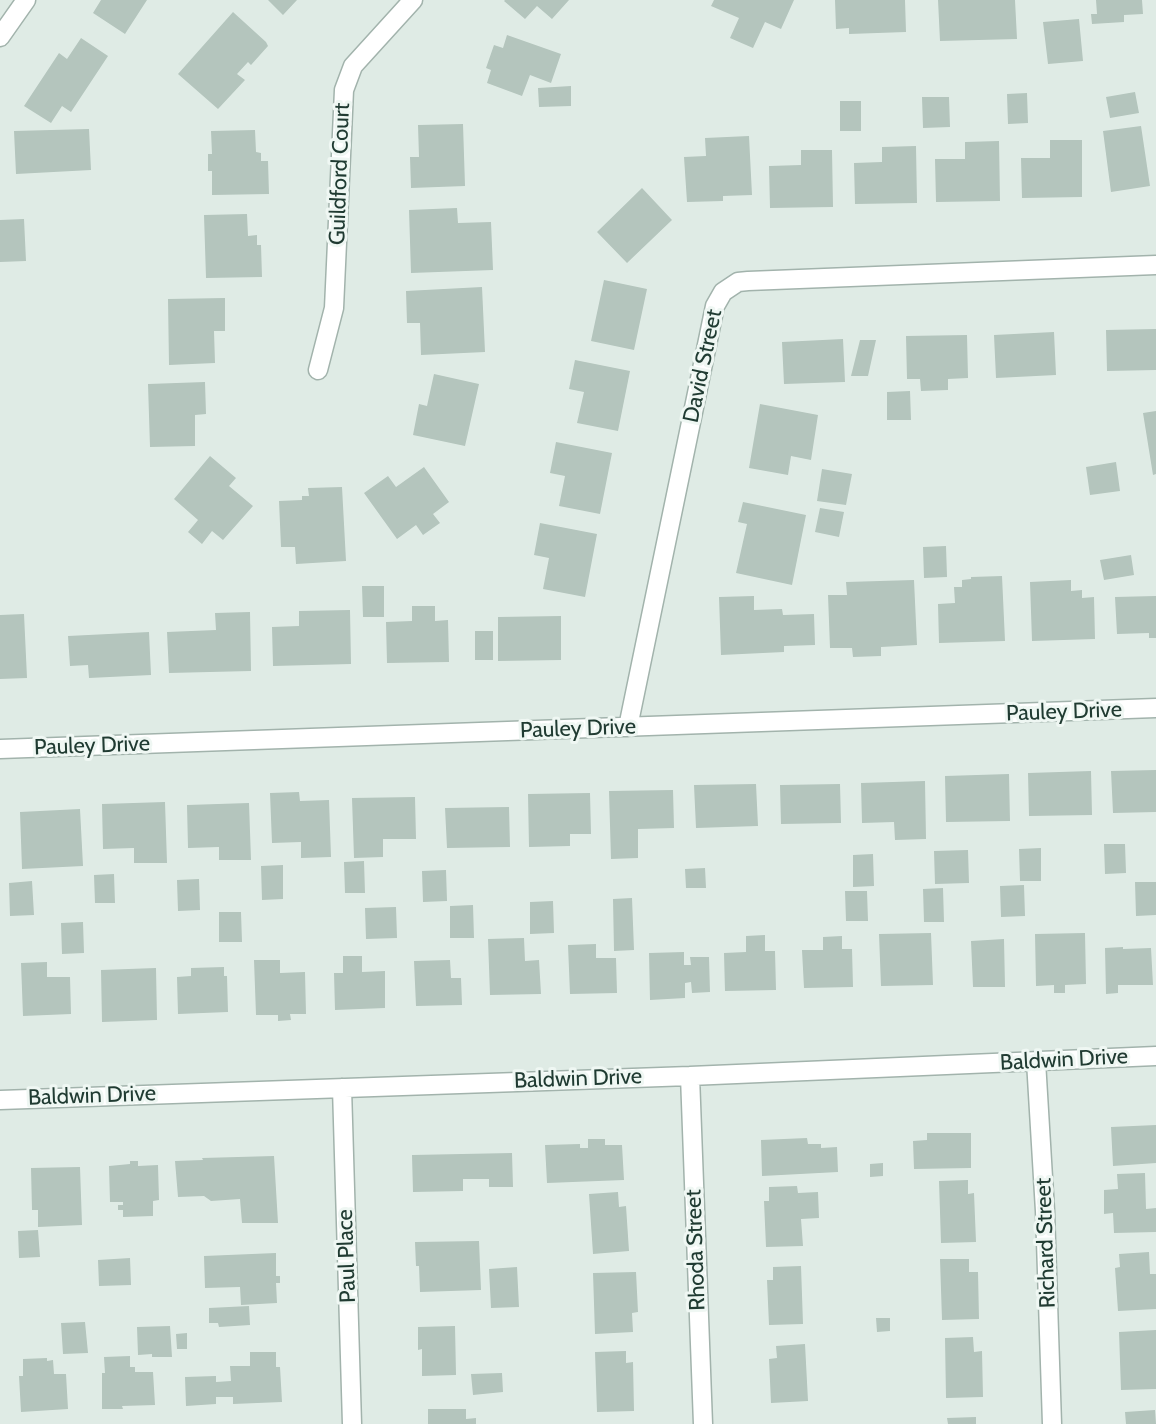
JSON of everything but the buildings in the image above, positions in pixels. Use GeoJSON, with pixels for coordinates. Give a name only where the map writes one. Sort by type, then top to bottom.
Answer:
{"type":"FeatureCollection","features":[{"type":"Feature","properties":{"kind":"street"},"geometry":{"type":"LineString","coordinates":[[0,37],[26,0]]}},
{"type":"Feature","properties":{"kind":"street","name":"Guildford Court"},"geometry":{"type":"LineString","coordinates":[[318,370],[334,308],[344,90],[352,66],[413,0]]}},
{"type":"Feature","properties":{"kind":"street","name":"David Street"},"geometry":{"type":"LineString","coordinates":[[628,727],[715,306],[723,292],[738,282],[759,280],[1156,265]]}},
{"type":"Feature","properties":{"kind":"street","name":"Pauley Drive"},"geometry":{"type":"LineString","coordinates":[[0,750],[1156,708]]}},
{"type":"Feature","properties":{"kind":"street","name":"Baldwin Drive"},"geometry":{"type":"LineString","coordinates":[[0,1100],[690,1076],[1156,1056]]}},
{"type":"Feature","properties":{"kind":"street","name":"Richard Street"},"geometry":{"type":"LineString","coordinates":[[1036,1061],[1045,1211],[1052,1424]]}},
{"type":"Feature","properties":{"kind":"street","name":"Rhoda Street"},"geometry":{"type":"LineString","coordinates":[[690,1076],[703,1424]]}},
{"type":"Feature","properties":{"kind":"street","name":"Paul Place"},"geometry":{"type":"LineString","coordinates":[[342,1088],[352,1424]]}}]}
